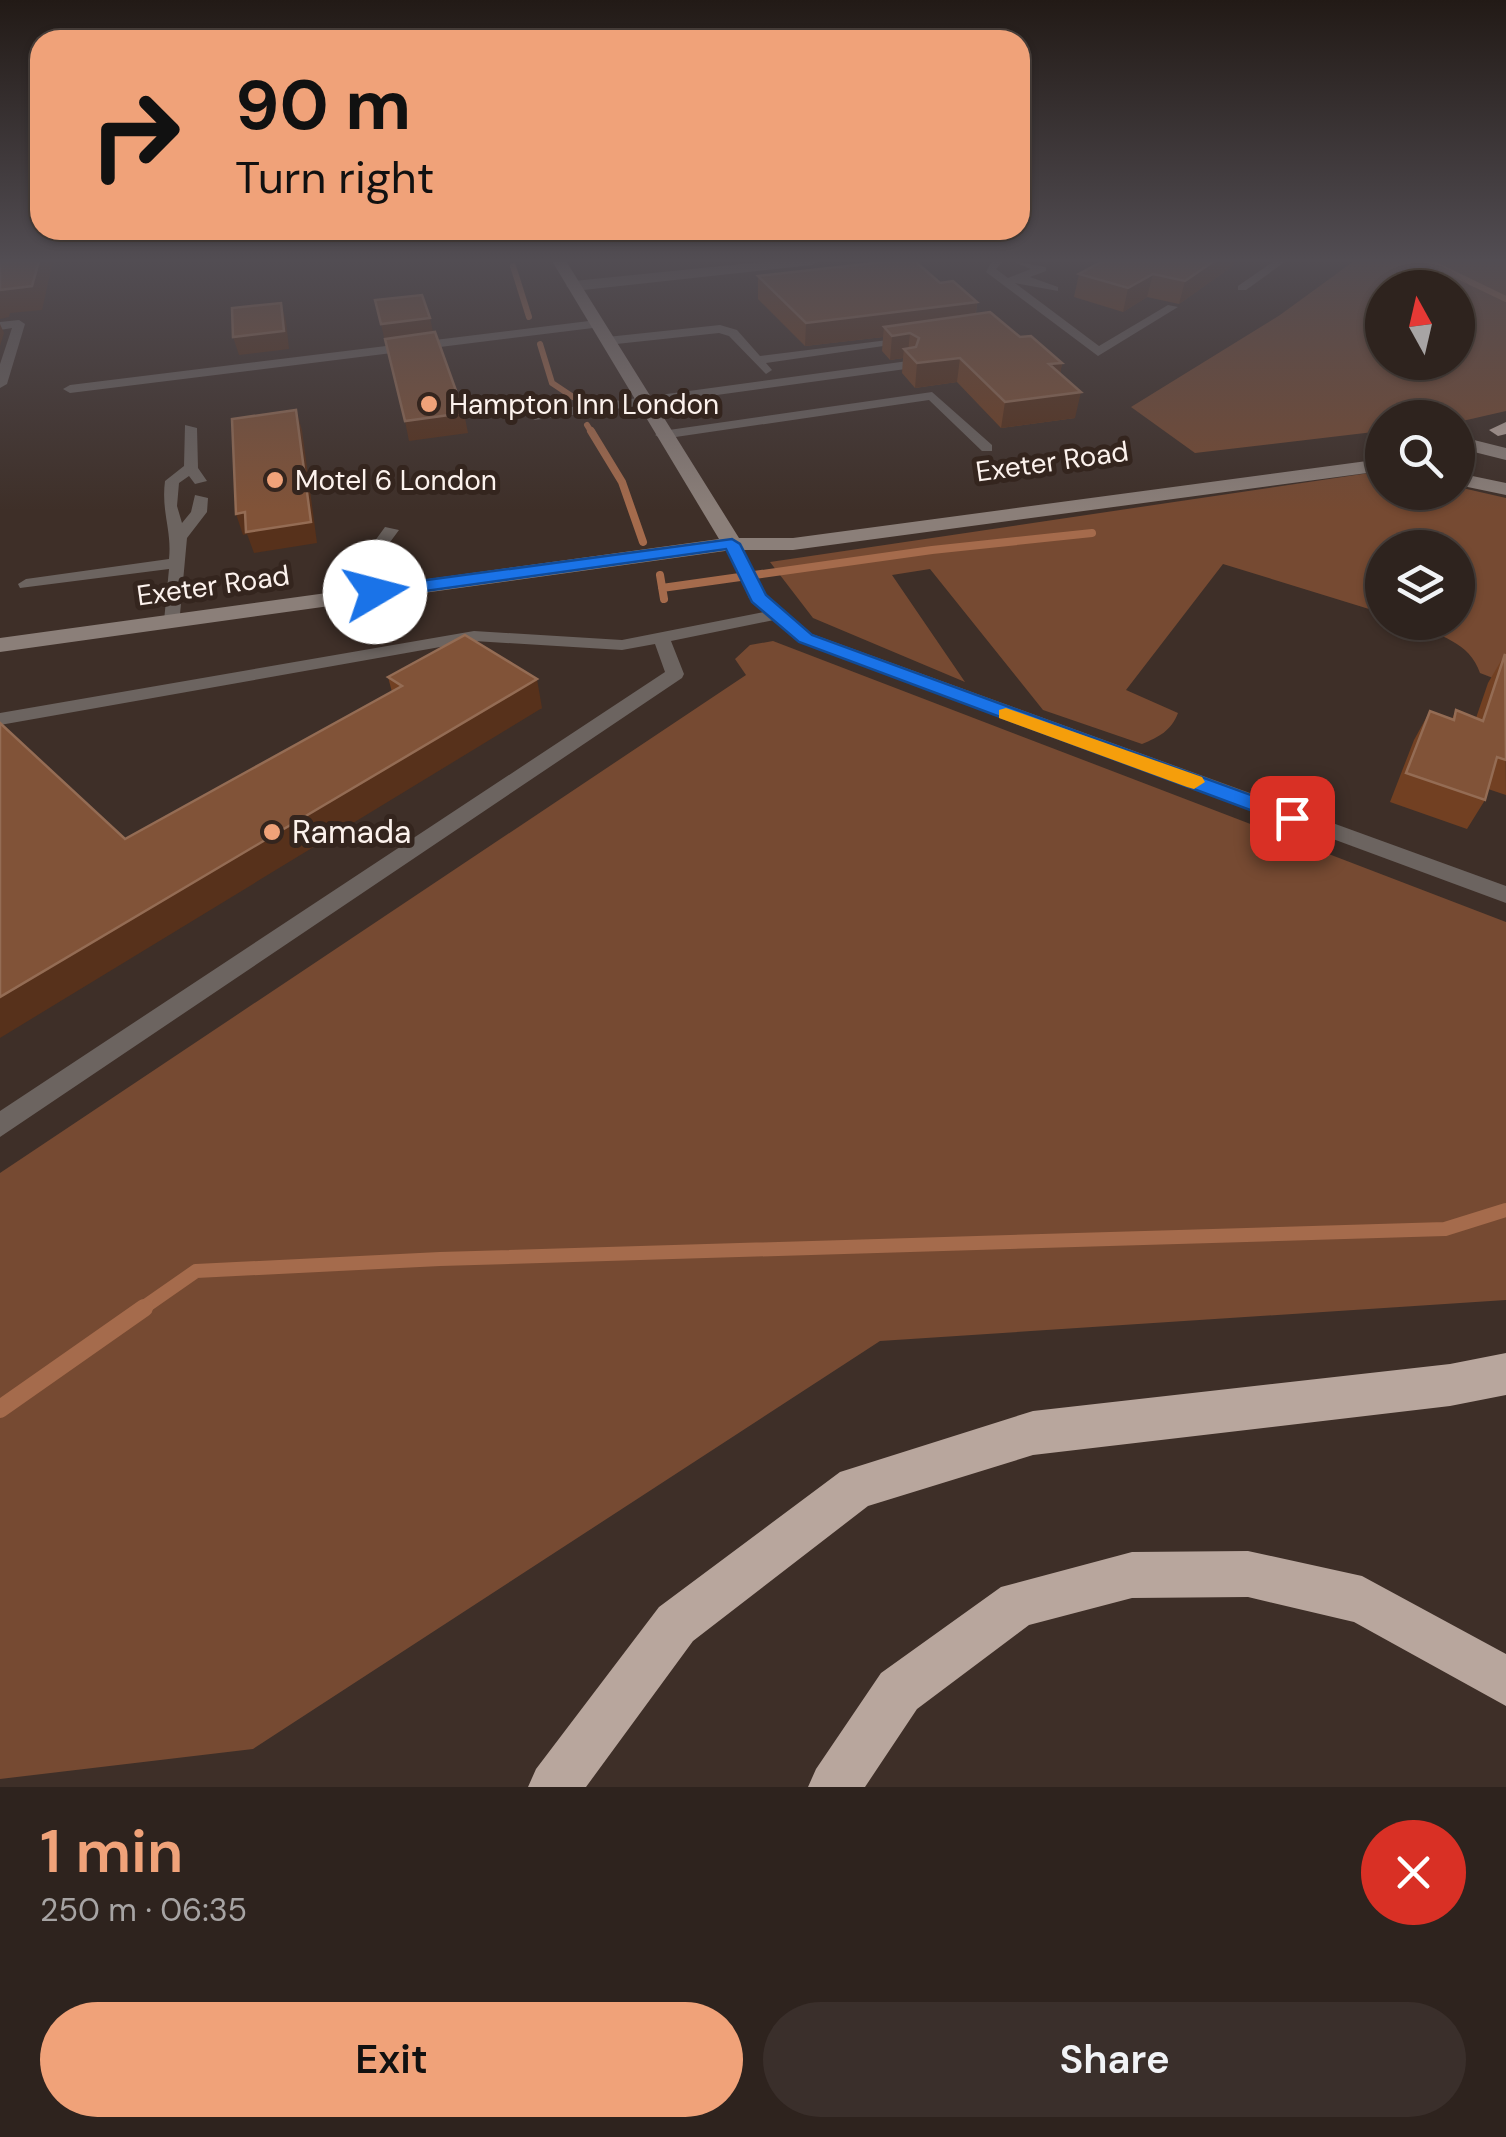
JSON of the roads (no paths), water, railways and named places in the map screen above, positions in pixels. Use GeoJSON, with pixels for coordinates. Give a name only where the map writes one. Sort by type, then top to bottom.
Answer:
{"type":"FeatureCollection","features":[{"type":"Feature","properties":{"kind":"highway"},"geometry":{"type":"LineString","coordinates":[[554,1787],[676,1624],[856,1488],[1033,1433],[1450,1385],[1506,1374]]}},
{"type":"Feature","properties":{"kind":"highway"},"geometry":{"type":"LineString","coordinates":[[834,1787],[900,1691],[1018,1604],[1132,1575],[1248,1574],[1362,1600],[1506,1681]]}},
{"type":"Feature","properties":{"kind":"street"},"geometry":{"type":"LineString","coordinates":[[609,344],[732,544]]}},
{"type":"Feature","properties":{"kind":"street"},"geometry":{"type":"LineString","coordinates":[[1475,435],[1502,429]]}},
{"type":"Feature","properties":{"kind":"street"},"geometry":{"type":"LineString","coordinates":[[1475,444],[1506,454]]}},
{"type":"Feature","properties":{"kind":"street","name":"Exeter Road"},"geometry":{"type":"LineString","coordinates":[[732,544],[784,528],[1365,448]]}},
{"type":"Feature","properties":{"kind":"street","name":"Exeter Road"},"geometry":{"type":"LineString","coordinates":[[0,645],[732,544],[793,544],[1365,467]]}},
{"type":"Feature","properties":{"kind":"street"},"geometry":{"type":"LineString","coordinates":[[1475,483],[1506,489]]}},
{"type":"Feature","properties":{"kind":"lane"},"geometry":{"type":"LineString","coordinates":[[0,384],[13,344]]}},
{"type":"Feature","properties":{"kind":"lane"},"geometry":{"type":"LineString","coordinates":[[70,389],[486,344]]}},
{"type":"Feature","properties":{"kind":"lane"},"geometry":{"type":"LineString","coordinates":[[743,344],[777,382]]}},
{"type":"Feature","properties":{"kind":"lane"},"geometry":{"type":"LineString","coordinates":[[757,360],[881,344]]}},
{"type":"Feature","properties":{"kind":"lane"},"geometry":{"type":"LineString","coordinates":[[1090,344],[1098,352],[1111,344]]}},
{"type":"Feature","properties":{"kind":"lane"},"geometry":{"type":"LineString","coordinates":[[662,435],[897,384],[908,365]]}},
{"type":"Feature","properties":{"kind":"lane"},"geometry":{"type":"LineString","coordinates":[[535,416],[777,382],[897,384],[932,396],[987,448]]}},
{"type":"Feature","properties":{"kind":"lane"},"geometry":{"type":"LineString","coordinates":[[179,538],[199,512],[201,491],[192,468],[190,428]]}},
{"type":"Feature","properties":{"kind":"lane"},"geometry":{"type":"LineString","coordinates":[[173,620],[179,538],[169,506],[172,481],[192,468]]}},
{"type":"Feature","properties":{"kind":"lane"},"geometry":{"type":"LineString","coordinates":[[375,592],[376,548],[391,530]]}},
{"type":"Feature","properties":{"kind":"lane"},"geometry":{"type":"LineString","coordinates":[[732,544],[758,598],[806,638],[864,663],[1506,895]]}},
{"type":"Feature","properties":{"kind":"lane"},"geometry":{"type":"LineString","coordinates":[[26,584],[177,562]]}},
{"type":"Feature","properties":{"kind":"lane"},"geometry":{"type":"LineString","coordinates":[[0,719],[474,636],[622,645],[775,615]]}},
{"type":"Feature","properties":{"kind":"lane"},"geometry":{"type":"LineString","coordinates":[[0,1125],[675,674],[662,637]]}},
{"type":"Feature","properties":{"kind":"waterway"},"geometry":{"type":"LineString","coordinates":[[540,344],[552,383],[573,397]]}},
{"type":"Feature","properties":{"kind":"waterway"},"geometry":{"type":"LineString","coordinates":[[587,425],[592,433]]}},
{"type":"Feature","properties":{"kind":"waterway"},"geometry":{"type":"LineString","coordinates":[[591,431],[622,482],[643,542]]}},
{"type":"Feature","properties":{"kind":"waterway"},"geometry":{"type":"LineString","coordinates":[[662,588],[932,550],[1092,533]]}},
{"type":"Feature","properties":{"kind":"waterway"},"geometry":{"type":"LineString","coordinates":[[660,575],[662,588]]}},
{"type":"Feature","properties":{"kind":"waterway"},"geometry":{"type":"LineString","coordinates":[[662,588],[664,599]]}},
{"type":"Feature","properties":{"kind":"waterway"},"geometry":{"type":"LineString","coordinates":[[140,1310],[196,1271],[440,1259],[1445,1229],[1506,1210]]}},
{"type":"Feature","properties":{"kind":"waterway"},"geometry":{"type":"LineString","coordinates":[[0,1409],[144,1308]]}},
{"type":"Feature","properties":{"kind":"place","name":"Hampton Inn London"},"geometry":{"type":"Point","coordinates":[429,404]}},
{"type":"Feature","properties":{"kind":"place","name":"Motel 6 London"},"geometry":{"type":"Point","coordinates":[275,480]}},
{"type":"Feature","properties":{"kind":"place","name":"Ramada"},"geometry":{"type":"Point","coordinates":[272,832]}}]}
